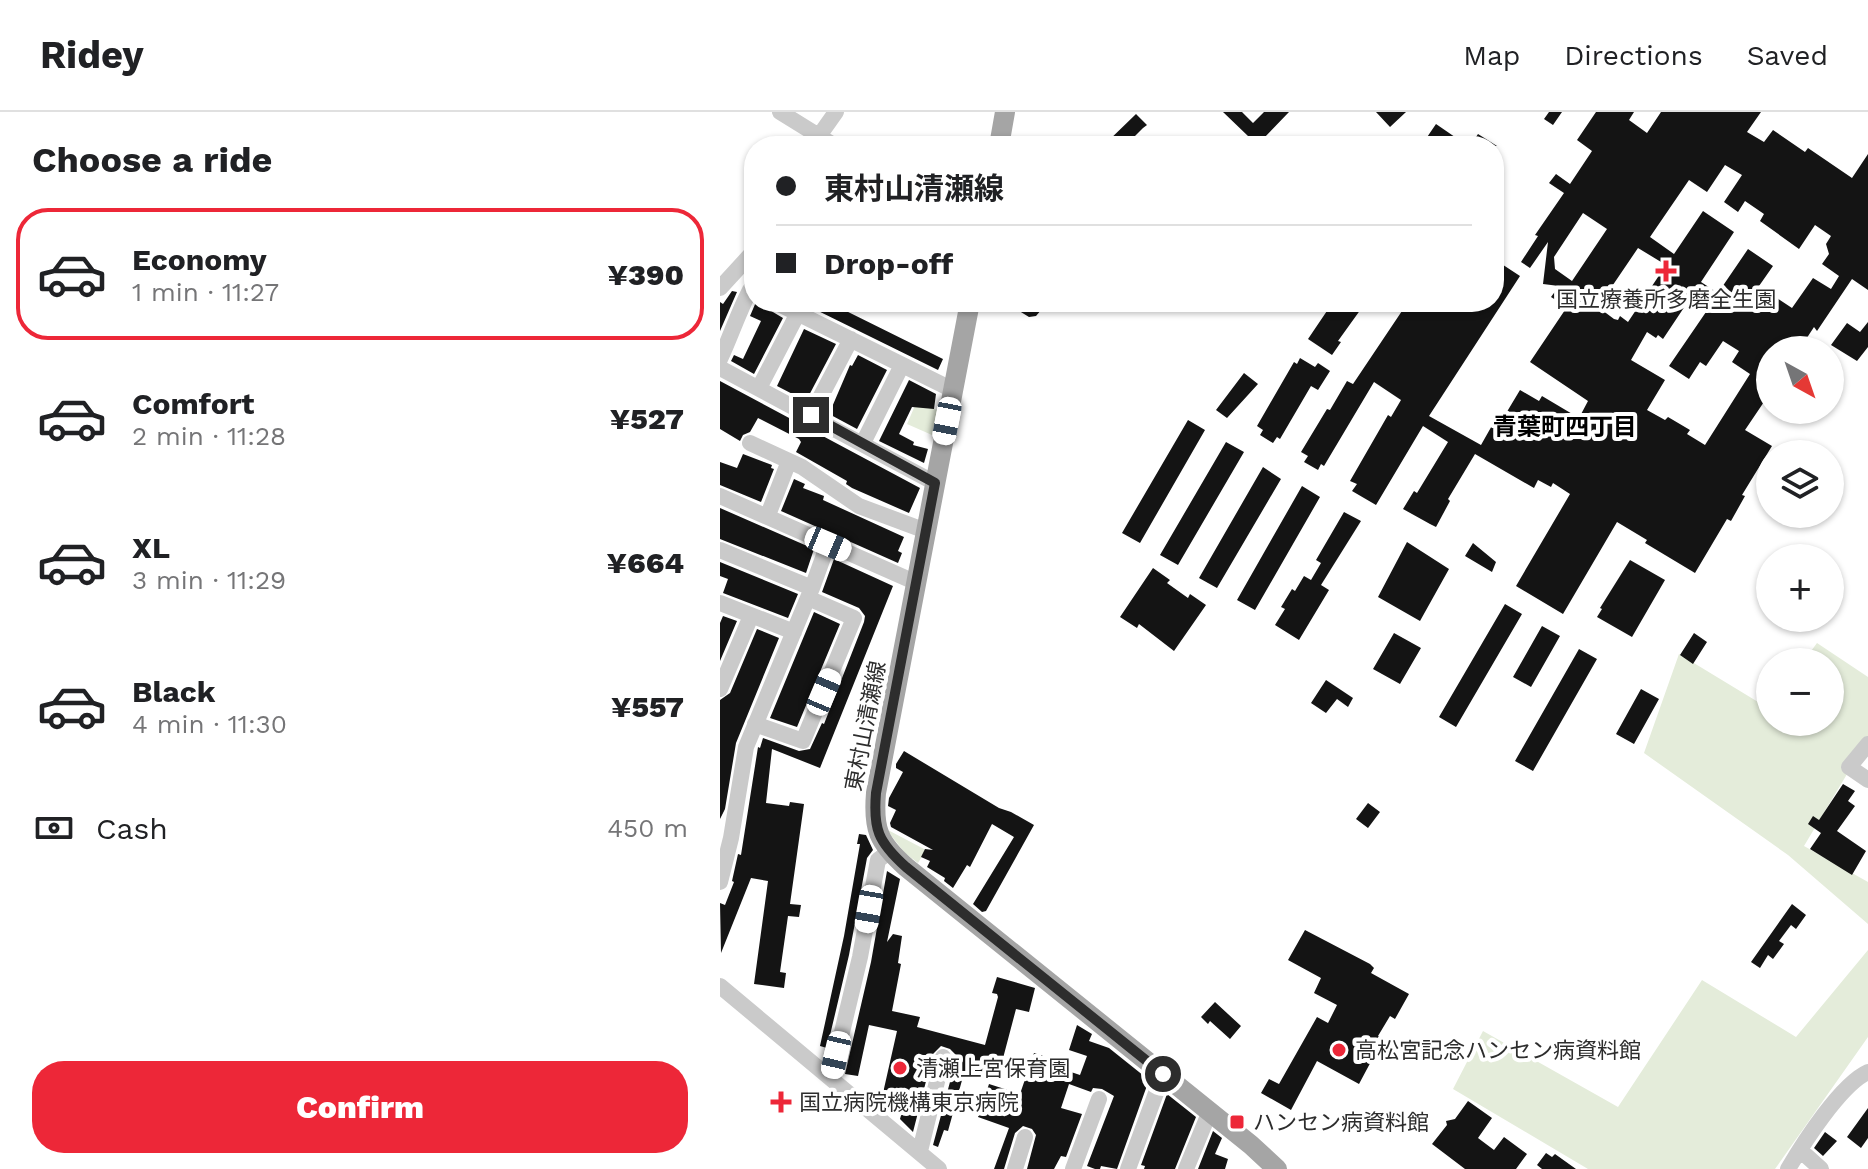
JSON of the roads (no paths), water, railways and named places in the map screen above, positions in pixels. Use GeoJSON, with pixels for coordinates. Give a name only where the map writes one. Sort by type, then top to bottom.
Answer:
{"type":"FeatureCollection","features":[{"type":"Feature","properties":{"kind":"main road"},"geometry":{"type":"LineString","coordinates":[[1001,136],[1005,112]]}},
{"type":"Feature","properties":{"kind":"main road","name":"東村山清瀬線"},"geometry":{"type":"LineString","coordinates":[[968,312],[876,793],[874,816],[878,834],[889,852],[1210,1111],[1277,1169]]}},
{"type":"Feature","properties":{"kind":"street"},"geometry":{"type":"LineString","coordinates":[[780,112],[819,136],[836,112]]}},
{"type":"Feature","properties":{"kind":"street"},"geometry":{"type":"LineString","coordinates":[[744,262],[724,283],[744,289]]}},
{"type":"Feature","properties":{"kind":"street"},"geometry":{"type":"LineString","coordinates":[[720,359],[744,304]]}},
{"type":"Feature","properties":{"kind":"street"},"geometry":{"type":"LineString","coordinates":[[759,388],[798,313],[953,390]]}},
{"type":"Feature","properties":{"kind":"street"},"geometry":{"type":"LineString","coordinates":[[811,415],[851,339]]}},
{"type":"Feature","properties":{"kind":"street"},"geometry":{"type":"LineString","coordinates":[[863,443],[902,365]]}},
{"type":"Feature","properties":{"kind":"street"},"geometry":{"type":"LineString","coordinates":[[720,368],[935,483]]}},
{"type":"Feature","properties":{"kind":"street"},"geometry":{"type":"LineString","coordinates":[[750,443],[789,461],[859,506],[926,531]]}},
{"type":"Feature","properties":{"kind":"street"},"geometry":{"type":"LineString","coordinates":[[768,515],[789,461]]}},
{"type":"Feature","properties":{"kind":"street"},"geometry":{"type":"LineString","coordinates":[[720,496],[917,583]]}},
{"type":"Feature","properties":{"kind":"street"},"geometry":{"type":"LineString","coordinates":[[720,882],[725,836],[746,747],[828,544]]}},
{"type":"Feature","properties":{"kind":"street"},"geometry":{"type":"LineString","coordinates":[[720,550],[854,618],[803,741],[755,724]]}},
{"type":"Feature","properties":{"kind":"street"},"geometry":{"type":"LineString","coordinates":[[720,603],[794,632]]}},
{"type":"Feature","properties":{"kind":"street"},"geometry":{"type":"LineString","coordinates":[[720,689],[751,616]]}},
{"type":"Feature","properties":{"kind":"street"},"geometry":{"type":"LineString","coordinates":[[1868,744],[1849,767],[1868,780]]}},
{"type":"Feature","properties":{"kind":"street"},"geometry":{"type":"LineString","coordinates":[[831,1078],[860,957],[878,860],[889,852]]}},
{"type":"Feature","properties":{"kind":"street"},"geometry":{"type":"LineString","coordinates":[[720,986],[939,1169]]}},
{"type":"Feature","properties":{"kind":"street"},"geometry":{"type":"LineString","coordinates":[[920,1151],[943,1057]]}},
{"type":"Feature","properties":{"kind":"street"},"geometry":{"type":"LineString","coordinates":[[1128,1169],[1163,1074]]}},
{"type":"Feature","properties":{"kind":"street"},"geometry":{"type":"LineString","coordinates":[[1788,1169],[1800,1150],[1863,1079]]}},
{"type":"Feature","properties":{"kind":"street"},"geometry":{"type":"LineString","coordinates":[[1073,1169],[1099,1099]]}},
{"type":"Feature","properties":{"kind":"street"},"geometry":{"type":"LineString","coordinates":[[1186,1169],[1210,1111]]}},
{"type":"Feature","properties":{"kind":"street"},"geometry":{"type":"LineString","coordinates":[[1015,1169],[1025,1137]]}},
{"type":"Feature","properties":{"kind":"street"},"geometry":{"type":"LineString","coordinates":[[1800,1150],[1821,1169]]}},
{"type":"Feature","properties":{"kind":"place","name":"国立療養所多磨全生園"},"geometry":{"type":"Point","coordinates":[1666,271]}},
{"type":"Feature","properties":{"kind":"place","name":"高松宮記念ハンセン病資料館"},"geometry":{"type":"Point","coordinates":[1339,1050]}},
{"type":"Feature","properties":{"kind":"place","name":"清瀬上宮保育園"},"geometry":{"type":"Point","coordinates":[900,1068]}},
{"type":"Feature","properties":{"kind":"place","name":"国立病院機構東京病院"},"geometry":{"type":"Point","coordinates":[781,1102]}},
{"type":"Feature","properties":{"kind":"place","name":"ハンセン病資料館"},"geometry":{"type":"Point","coordinates":[1237,1122]}},
{"type":"Feature","properties":{"kind":"district","name":"青葉町四丁目"},"geometry":{"type":"Point","coordinates":[1565,427]}}]}
